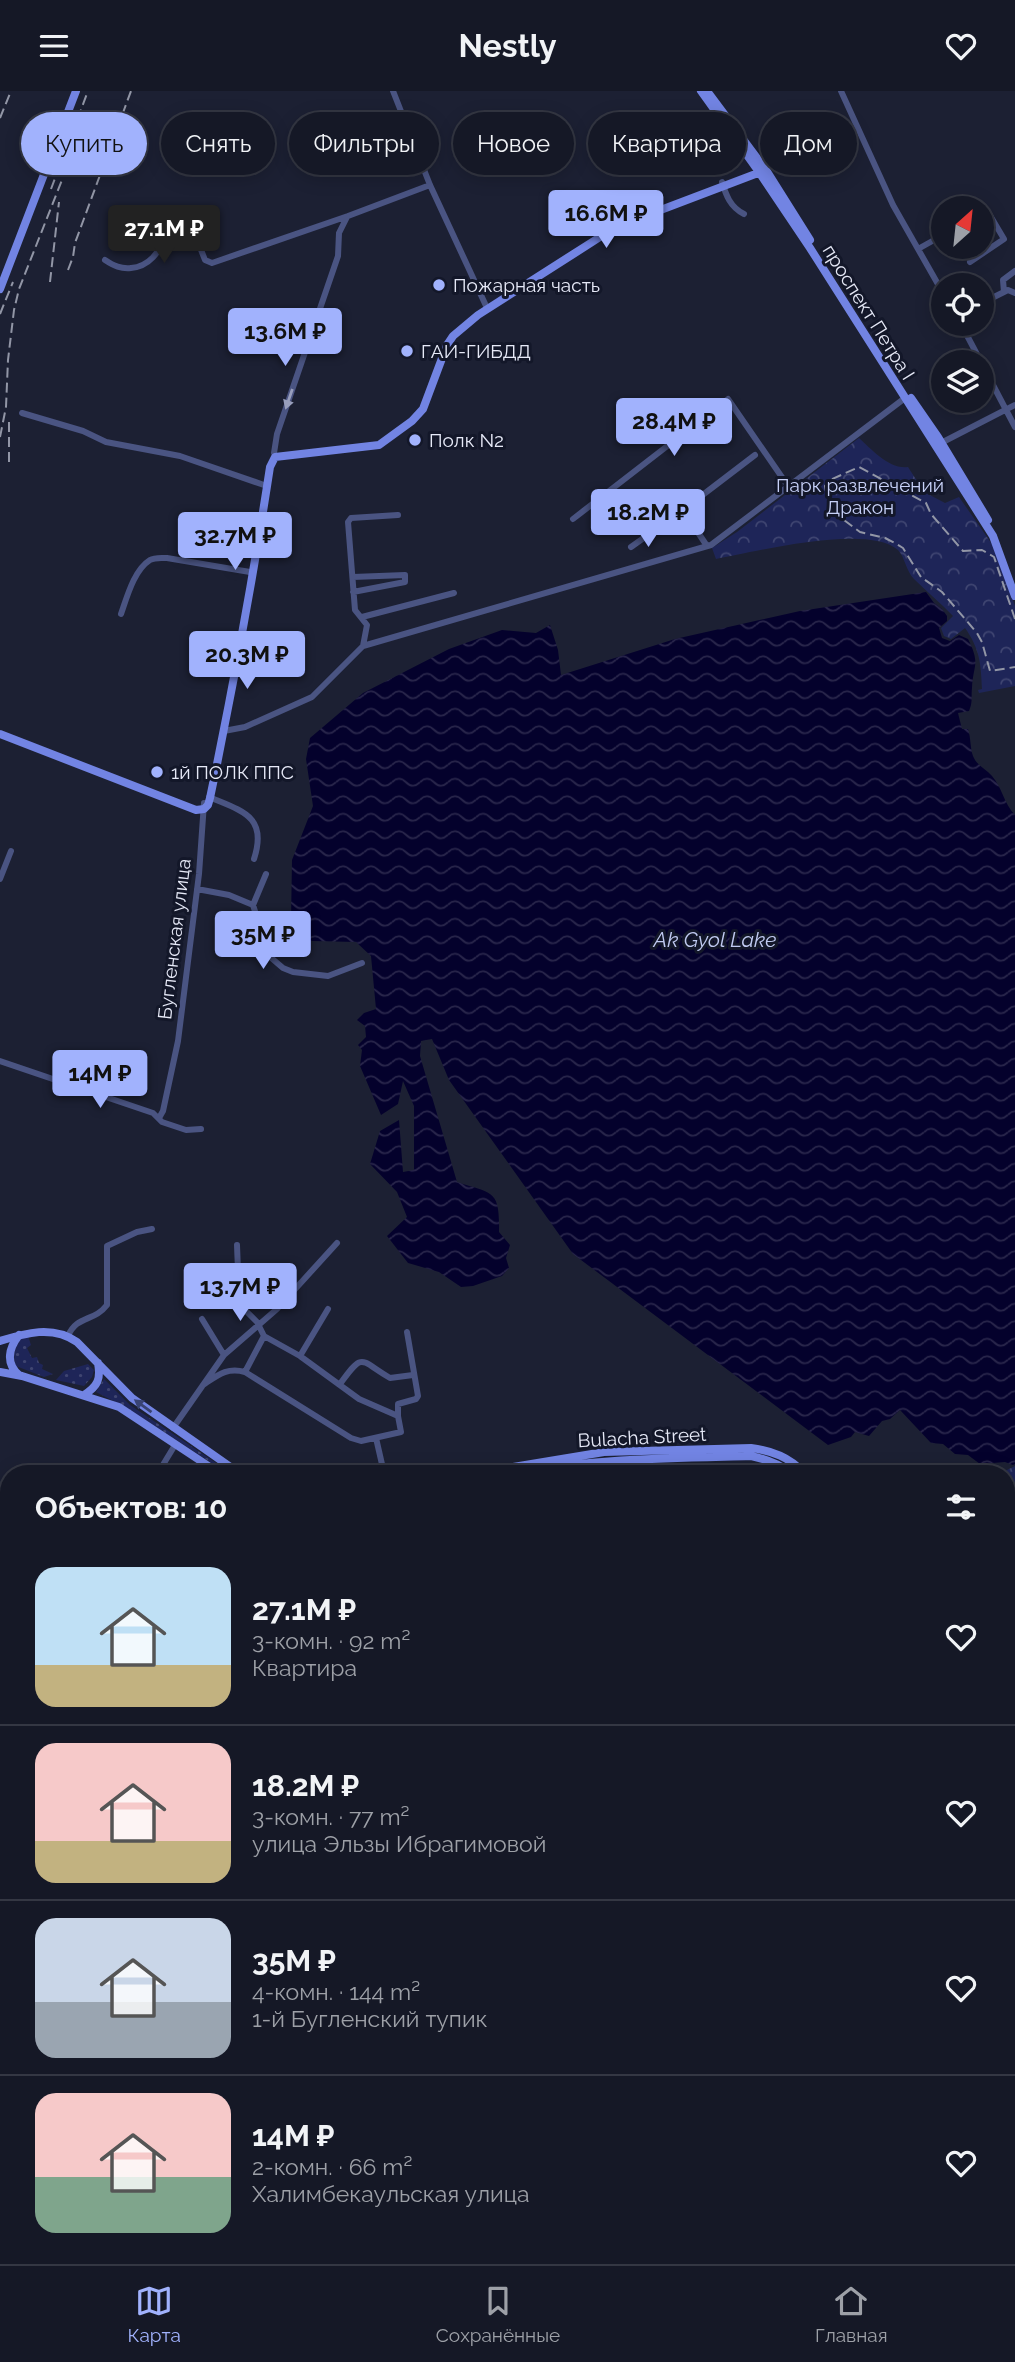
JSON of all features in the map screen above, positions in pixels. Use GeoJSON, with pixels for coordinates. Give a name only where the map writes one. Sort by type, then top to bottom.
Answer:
{"type":"FeatureCollection","features":[{"type":"Feature","properties":{"kind":"main road"},"geometry":{"type":"LineString","coordinates":[[0,274],[73,91]]}},
{"type":"Feature","properties":{"kind":"main road"},"geometry":{"type":"LineString","coordinates":[[0,289],[73,91]]}},
{"type":"Feature","properties":{"kind":"main road","name":"проспект Петра I"},"geometry":{"type":"LineString","coordinates":[[701,91],[760,168]]}},
{"type":"Feature","properties":{"kind":"main road","name":"проспект Петра I"},"geometry":{"type":"LineString","coordinates":[[707,91],[760,168]]}},
{"type":"Feature","properties":{"kind":"main road"},"geometry":{"type":"LineString","coordinates":[[206,801],[235,658],[266,461],[274,453],[379,442],[420,409],[446,340],[486,306],[614,226],[760,169]]}},
{"type":"Feature","properties":{"kind":"main road","name":"проспект Петра I"},"geometry":{"type":"LineString","coordinates":[[765,175],[905,398],[938,444],[993,536],[1015,596]]}},
{"type":"Feature","properties":{"kind":"main road","name":"проспект Петра I"},"geometry":{"type":"LineString","coordinates":[[765,175],[996,534],[1015,580]]}},
{"type":"Feature","properties":{"kind":"main road"},"geometry":{"type":"LineString","coordinates":[[206,801],[224,731],[272,460],[275,457],[379,445],[420,413],[447,345],[453,336],[486,306]]}},
{"type":"Feature","properties":{"kind":"main road"},"geometry":{"type":"LineString","coordinates":[[0,732],[192,803],[206,801]]}},
{"type":"Feature","properties":{"kind":"main road"},"geometry":{"type":"LineString","coordinates":[[0,1341],[38,1332],[68,1336],[126,1393],[227,1465]]}},
{"type":"Feature","properties":{"kind":"main road"},"geometry":{"type":"LineString","coordinates":[[19,1335],[11,1347],[10,1361],[13,1369],[22,1376]]}},
{"type":"Feature","properties":{"kind":"main road"},"geometry":{"type":"LineString","coordinates":[[84,1395],[94,1388],[99,1380],[98,1363]]}},
{"type":"Feature","properties":{"kind":"main road"},"geometry":{"type":"LineString","coordinates":[[0,1372],[22,1376],[119,1407],[206,1465]]}},
{"type":"Feature","properties":{"kind":"main road","name":"Bulacha Street"},"geometry":{"type":"LineString","coordinates":[[545,1465],[604,1452],[751,1447],[771,1451],[795,1465]]}},
{"type":"Feature","properties":{"kind":"main road","name":"Bulacha Street"},"geometry":{"type":"LineString","coordinates":[[563,1465],[614,1459],[751,1456],[780,1465]]}},
{"type":"Feature","properties":{"kind":"street"},"geometry":{"type":"LineString","coordinates":[[394,91],[430,185],[486,306]]}},
{"type":"Feature","properties":{"kind":"street"},"geometry":{"type":"LineString","coordinates":[[841,91],[893,205],[932,273]]}},
{"type":"Feature","properties":{"kind":"street"},"geometry":{"type":"LineString","coordinates":[[723,184],[728,199],[744,214]]}},
{"type":"Feature","properties":{"kind":"street"},"geometry":{"type":"LineString","coordinates":[[105,260],[121,268],[135,268],[147,264],[162,248],[176,222],[188,219],[208,263],[430,185]]}},
{"type":"Feature","properties":{"kind":"street"},"geometry":{"type":"LineString","coordinates":[[274,453],[277,434],[340,249],[339,233],[348,216]]}},
{"type":"Feature","properties":{"kind":"street"},"geometry":{"type":"LineString","coordinates":[[994,223],[1004,240],[994,247]]}},
{"type":"Feature","properties":{"kind":"street"},"geometry":{"type":"LineString","coordinates":[[918,249],[931,242]]}},
{"type":"Feature","properties":{"kind":"street"},"geometry":{"type":"LineString","coordinates":[[970,262],[975,259]]}},
{"type":"Feature","properties":{"kind":"street"},"geometry":{"type":"LineString","coordinates":[[1004,292],[1003,280],[1015,271]]}},
{"type":"Feature","properties":{"kind":"street"},"geometry":{"type":"LineString","coordinates":[[994,297],[1009,290],[1015,293]]}},
{"type":"Feature","properties":{"kind":"street"},"geometry":{"type":"LineString","coordinates":[[994,388],[1015,426]]}},
{"type":"Feature","properties":{"kind":"street"},"geometry":{"type":"LineString","coordinates":[[224,731],[245,727],[312,697],[363,646],[707,546],[905,398]]}},
{"type":"Feature","properties":{"kind":"street"},"geometry":{"type":"LineString","coordinates":[[573,519],[728,399],[788,486]]}},
{"type":"Feature","properties":{"kind":"street"},"geometry":{"type":"LineString","coordinates":[[938,444],[1015,405]]}},
{"type":"Feature","properties":{"kind":"street"},"geometry":{"type":"LineString","coordinates":[[22,413],[83,431],[106,442],[180,456],[264,485]]}},
{"type":"Feature","properties":{"kind":"street"},"geometry":{"type":"LineString","coordinates":[[631,547],[755,455]]}},
{"type":"Feature","properties":{"kind":"street"},"geometry":{"type":"LineString","coordinates":[[683,510],[707,546]]}},
{"type":"Feature","properties":{"kind":"street"},"geometry":{"type":"LineString","coordinates":[[363,646],[368,625],[355,610],[349,520],[398,515]]}},
{"type":"Feature","properties":{"kind":"street"},"geometry":{"type":"LineString","coordinates":[[121,614],[135,579],[145,565],[155,558],[250,572]]}},
{"type":"Feature","properties":{"kind":"street"},"geometry":{"type":"LineString","coordinates":[[353,577],[405,575],[405,582],[354,592]]}},
{"type":"Feature","properties":{"kind":"street"},"geometry":{"type":"LineString","coordinates":[[362,617],[454,593]]}},
{"type":"Feature","properties":{"kind":"street"},"geometry":{"type":"LineString","coordinates":[[206,801],[247,813],[259,832],[259,845],[254,859]]}},
{"type":"Feature","properties":{"kind":"street","name":"Бугленская улица"},"geometry":{"type":"LineString","coordinates":[[159,1118],[163,1111],[178,1041],[206,801]]}},
{"type":"Feature","properties":{"kind":"street"},"geometry":{"type":"LineString","coordinates":[[0,879],[11,851]]}},
{"type":"Feature","properties":{"kind":"street"},"geometry":{"type":"LineString","coordinates":[[266,874],[253,905],[269,956],[274,963],[293,972],[328,976],[362,963]]}},
{"type":"Feature","properties":{"kind":"street"},"geometry":{"type":"LineString","coordinates":[[197,889],[229,895],[253,905]]}},
{"type":"Feature","properties":{"kind":"street"},"geometry":{"type":"LineString","coordinates":[[0,1061],[153,1113],[162,1122],[186,1130],[201,1129]]}},
{"type":"Feature","properties":{"kind":"street"},"geometry":{"type":"LineString","coordinates":[[68,1336],[75,1324],[99,1314],[107,1305],[107,1247],[137,1232],[152,1229]]}},
{"type":"Feature","properties":{"kind":"street"},"geometry":{"type":"LineString","coordinates":[[173,1428],[224,1356],[259,1326],[337,1243]]}},
{"type":"Feature","properties":{"kind":"street"},"geometry":{"type":"LineString","coordinates":[[237,1245],[238,1271],[232,1289],[264,1336],[300,1356],[359,1399],[398,1416]]}},
{"type":"Feature","properties":{"kind":"street"},"geometry":{"type":"LineString","coordinates":[[265,1270],[291,1292]]}},
{"type":"Feature","properties":{"kind":"street"},"geometry":{"type":"LineString","coordinates":[[300,1356],[328,1309]]}},
{"type":"Feature","properties":{"kind":"street"},"geometry":{"type":"LineString","coordinates":[[202,1318],[224,1356]]}},
{"type":"Feature","properties":{"kind":"street"},"geometry":{"type":"LineString","coordinates":[[203,1385],[225,1371],[234,1369],[245,1372],[294,1401],[339,1432],[361,1441],[400,1433],[398,1403],[418,1398],[407,1332]]}},
{"type":"Feature","properties":{"kind":"street"},"geometry":{"type":"LineString","coordinates":[[245,1372],[264,1336]]}},
{"type":"Feature","properties":{"kind":"street"},"geometry":{"type":"LineString","coordinates":[[340,1384],[360,1361],[367,1361],[390,1378],[413,1375]]}},
{"type":"Feature","properties":{"kind":"street"},"geometry":{"type":"LineString","coordinates":[[376,1438],[382,1465]]}},
{"type":"Feature","properties":{"kind":"street"},"geometry":{"type":"LineString","coordinates":[[163,1465],[175,1445]]}},
{"type":"Feature","properties":{"kind":"green space","name":"Парк развлечений Дракон"},"geometry":{"type":"Polygon","coordinates":[[[859,438],[888,462],[908,467],[924,492],[945,503],[959,497],[994,547],[1015,606],[1015,686],[979,693],[978,690],[982,689],[977,650],[965,628],[951,639],[944,636],[941,628],[953,616],[914,579],[898,550],[883,542],[837,539],[716,559],[712,548],[737,532],[859,438]]]}},
{"type":"Feature","properties":{"kind":"green space"},"geometry":{"type":"Polygon","coordinates":[[[28,1336],[31,1345],[27,1348],[32,1358],[37,1357],[43,1365],[42,1369],[53,1374],[44,1377],[16,1366],[16,1349],[21,1339],[28,1336]]]}},
{"type":"Feature","properties":{"kind":"green space"},"geometry":{"type":"Polygon","coordinates":[[[88,1364],[94,1370],[84,1386],[56,1380],[64,1371],[88,1364]]]}},
{"type":"Feature","properties":{"kind":"green space"},"geometry":{"type":"Polygon","coordinates":[[[104,1379],[130,1405],[219,1465],[215,1465],[129,1409],[96,1392],[104,1379]]]}},
{"type":"Feature","properties":{"kind":"water","name":"Ak Gyol Lake"},"geometry":{"type":"Polygon","coordinates":[[[926,592],[947,616],[947,621],[939,628],[942,638],[950,641],[959,635],[968,639],[972,648],[975,664],[971,702],[969,711],[958,713],[962,729],[968,729],[975,759],[995,780],[1015,815],[1013,1465],[1005,1462],[980,1464],[968,1455],[955,1454],[943,1444],[931,1443],[900,1410],[890,1419],[882,1421],[869,1436],[855,1432],[851,1437],[828,1445],[573,1254],[449,1080],[432,1039],[421,1041],[420,1056],[457,1182],[486,1192],[496,1200],[499,1232],[510,1245],[506,1258],[509,1268],[502,1276],[473,1286],[461,1287],[439,1272],[408,1263],[387,1236],[407,1217],[397,1192],[370,1164],[380,1131],[399,1120],[403,1172],[414,1170],[414,1106],[403,1081],[398,1104],[381,1115],[360,1066],[362,1050],[358,1045],[366,1037],[365,1026],[357,1020],[364,1013],[376,1009],[371,956],[356,942],[312,941],[298,933],[291,920],[292,860],[313,806],[306,759],[310,738],[363,693],[449,649],[502,630],[536,633],[550,625],[558,650],[561,675],[675,639],[800,611],[926,592]]]}},
{"type":"Feature","properties":{"kind":"railway"},"geometry":{"type":"LineString","coordinates":[[0,118],[11,91]]}},
{"type":"Feature","properties":{"kind":"railway"},"geometry":{"type":"LineString","coordinates":[[51,189],[88,91]]}},
{"type":"Feature","properties":{"kind":"railway"},"geometry":{"type":"LineString","coordinates":[[68,270],[75,243],[131,91]]}},
{"type":"Feature","properties":{"kind":"railway"},"geometry":{"type":"LineString","coordinates":[[0,437],[6,407],[14,310],[19,289],[62,180]]}},
{"type":"Feature","properties":{"kind":"railway"},"geometry":{"type":"LineString","coordinates":[[50,282],[59,202]]}},
{"type":"Feature","properties":{"kind":"railway"},"geometry":{"type":"LineString","coordinates":[[0,314],[13,282]]}},
{"type":"Feature","properties":{"kind":"railway"},"geometry":{"type":"LineString","coordinates":[[9,422],[9,464]]}},
{"type":"Feature","properties":{"kind":"railway"},"geometry":{"type":"LineString","coordinates":[[1015,619],[994,557],[982,550],[963,551],[931,514],[926,503],[859,467],[830,480],[825,486],[838,514],[844,520],[860,532],[885,538],[903,548],[921,577],[942,592],[977,633],[990,671],[1015,667]]}},
{"type":"Feature","properties":{"kind":"place","name":"Пожарная часть"},"geometry":{"type":"Point","coordinates":[439,285]}},
{"type":"Feature","properties":{"kind":"place","name":"ГАИ-ГИБДД"},"geometry":{"type":"Point","coordinates":[407,351]}},
{"type":"Feature","properties":{"kind":"place","name":"Полк N2"},"geometry":{"type":"Point","coordinates":[415,440]}},
{"type":"Feature","properties":{"kind":"place","name":"1й ПОЛК ППС"},"geometry":{"type":"Point","coordinates":[157,772]}}]}
